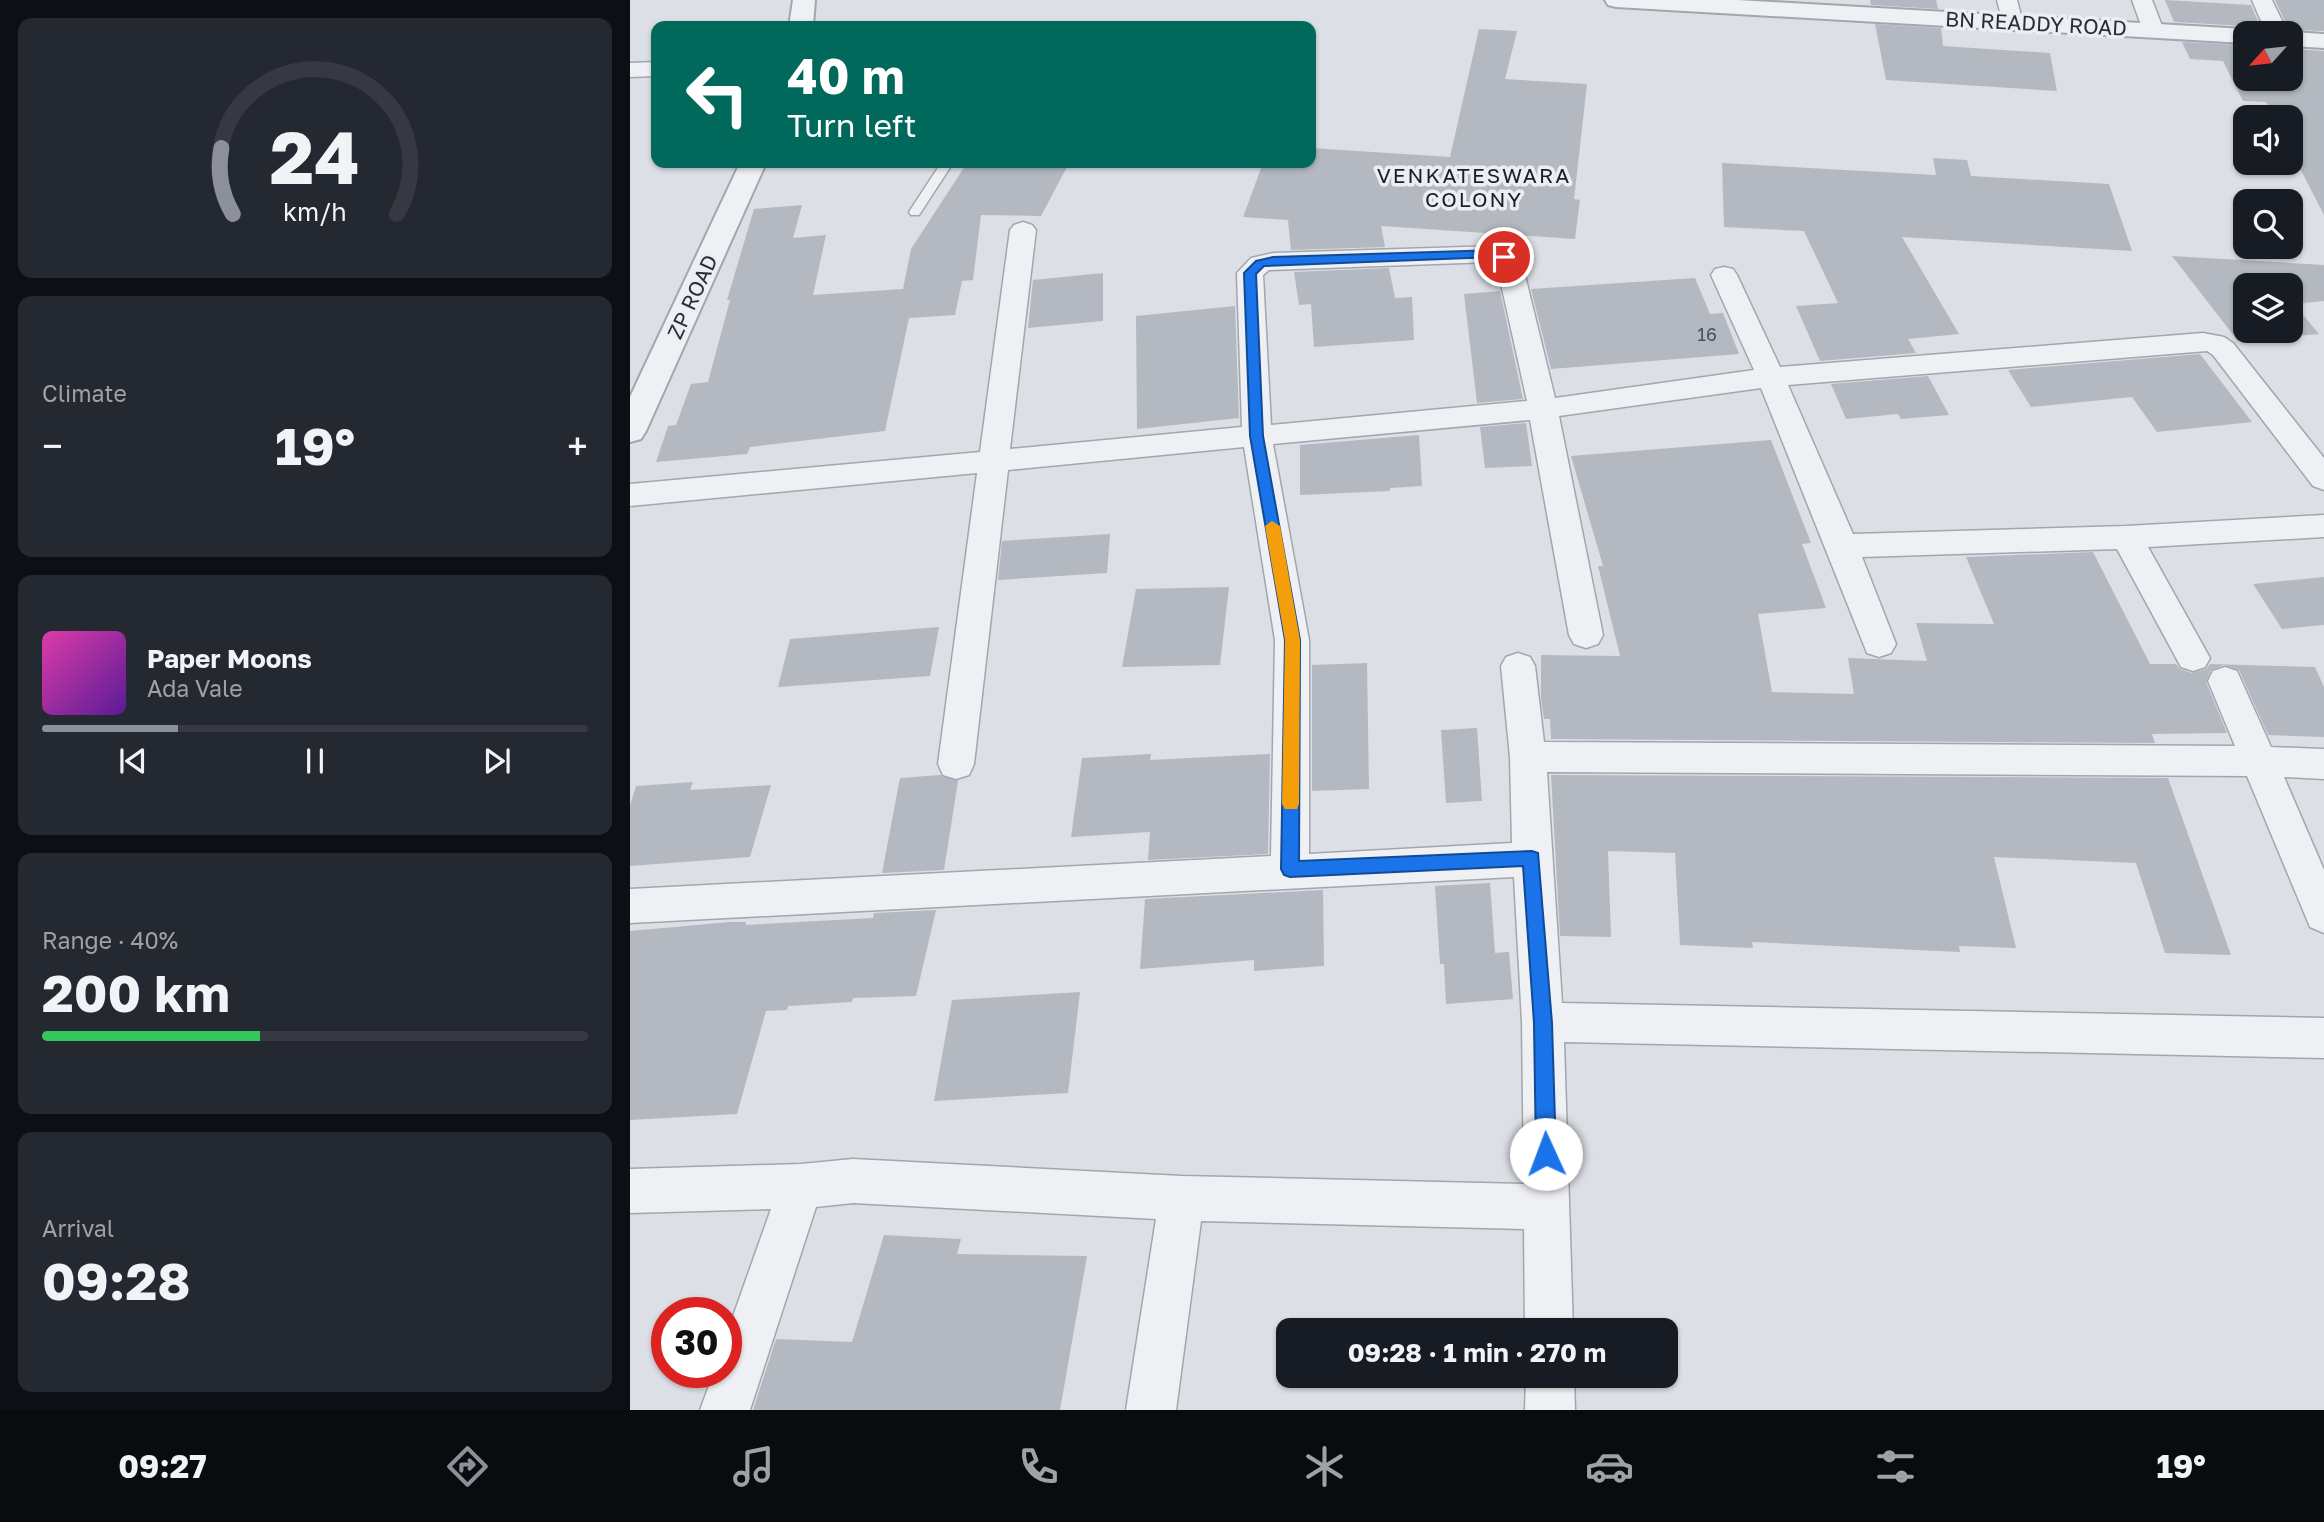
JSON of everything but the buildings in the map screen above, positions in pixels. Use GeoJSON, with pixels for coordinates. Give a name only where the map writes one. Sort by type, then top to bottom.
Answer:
{"type":"FeatureCollection","features":[{"type":"Feature","properties":{"kind":"street"},"geometry":{"type":"LineString","coordinates":[[802,21],[804,0]]}},
{"type":"Feature","properties":{"kind":"street","name":"BN READDY ROAD"},"geometry":{"type":"LineString","coordinates":[[1616,0],[2009,11],[2153,31],[2233,35]]}},
{"type":"Feature","properties":{"kind":"street"},"geometry":{"type":"LineString","coordinates":[[2142,0],[2153,31]]}},
{"type":"Feature","properties":{"kind":"street"},"geometry":{"type":"LineString","coordinates":[[2262,0],[2272,21]]}},
{"type":"Feature","properties":{"kind":"street"},"geometry":{"type":"LineString","coordinates":[[2303,40],[2324,41]]}},
{"type":"Feature","properties":{"kind":"street"},"geometry":{"type":"LineString","coordinates":[[630,70],[651,69]]}},
{"type":"Feature","properties":{"kind":"street","name":"ZP ROAD"},"geometry":{"type":"LineString","coordinates":[[630,430],[751,168]]}},
{"type":"Feature","properties":{"kind":"street"},"geometry":{"type":"LineString","coordinates":[[956,764],[1023,230]]}},
{"type":"Feature","properties":{"kind":"street"},"geometry":{"type":"LineString","coordinates":[[1290,869],[1292,640],[1257,436],[1250,273],[1260,264],[1273,261],[1497,254],[1504,257],[1509,263],[1543,409],[1586,635]]}},
{"type":"Feature","properties":{"kind":"street"},"geometry":{"type":"LineString","coordinates":[[1724,275],[1772,377],[1843,546],[1879,644]]}},
{"type":"Feature","properties":{"kind":"street"},"geometry":{"type":"LineString","coordinates":[[630,495],[1543,409],[1772,377],[2214,343],[2223,349],[2324,479]]}},
{"type":"Feature","properties":{"kind":"street"},"geometry":{"type":"LineString","coordinates":[[1843,546],[2126,537],[2324,526]]}},
{"type":"Feature","properties":{"kind":"street"},"geometry":{"type":"LineString","coordinates":[[2126,537],[2193,659]]}},
{"type":"Feature","properties":{"kind":"street"},"geometry":{"type":"LineString","coordinates":[[1518,666],[1528,757],[1543,1023],[1549,1318]]}},
{"type":"Feature","properties":{"kind":"street"},"geometry":{"type":"LineString","coordinates":[[2225,681],[2324,915]]}},
{"type":"Feature","properties":{"kind":"street"},"geometry":{"type":"LineString","coordinates":[[1528,757],[2258,761],[2324,764]]}},
{"type":"Feature","properties":{"kind":"street"},"geometry":{"type":"LineString","coordinates":[[630,906],[1290,869],[1532,859]]}},
{"type":"Feature","properties":{"kind":"street"},"geometry":{"type":"LineString","coordinates":[[1543,1023],[2324,1038]]}},
{"type":"Feature","properties":{"kind":"street"},"geometry":{"type":"LineString","coordinates":[[630,1191],[801,1186],[853,1181],[1182,1198],[1548,1207]]}},
{"type":"Feature","properties":{"kind":"street"},"geometry":{"type":"LineString","coordinates":[[724,1410],[801,1186]]}},
{"type":"Feature","properties":{"kind":"street"},"geometry":{"type":"LineString","coordinates":[[1151,1410],[1182,1198]]}},
{"type":"Feature","properties":{"kind":"street"},"geometry":{"type":"LineString","coordinates":[[1550,1388],[1550,1410]]}},
{"type":"Feature","properties":{"kind":"lane"},"geometry":{"type":"LineString","coordinates":[[915,212],[944,168]]}},
{"type":"Feature","properties":{"kind":"slow traffic"},"geometry":{"type":"LineString","coordinates":[[1272,526],[1292,640],[1291,804]]}},
{"type":"Feature","properties":{"kind":"district","name":"VENKATESWARA COLONY"},"geometry":{"type":"Point","coordinates":[1474,188]}},
{"type":"Feature","properties":{"kind":"route"},"geometry":{"type":"LineString","coordinates":[[1504,257],[1497,254],[1273,261],[1260,264],[1250,273],[1257,436],[1292,640],[1290,869],[1532,859],[1543,1023],[1546,1154]]}}]}
